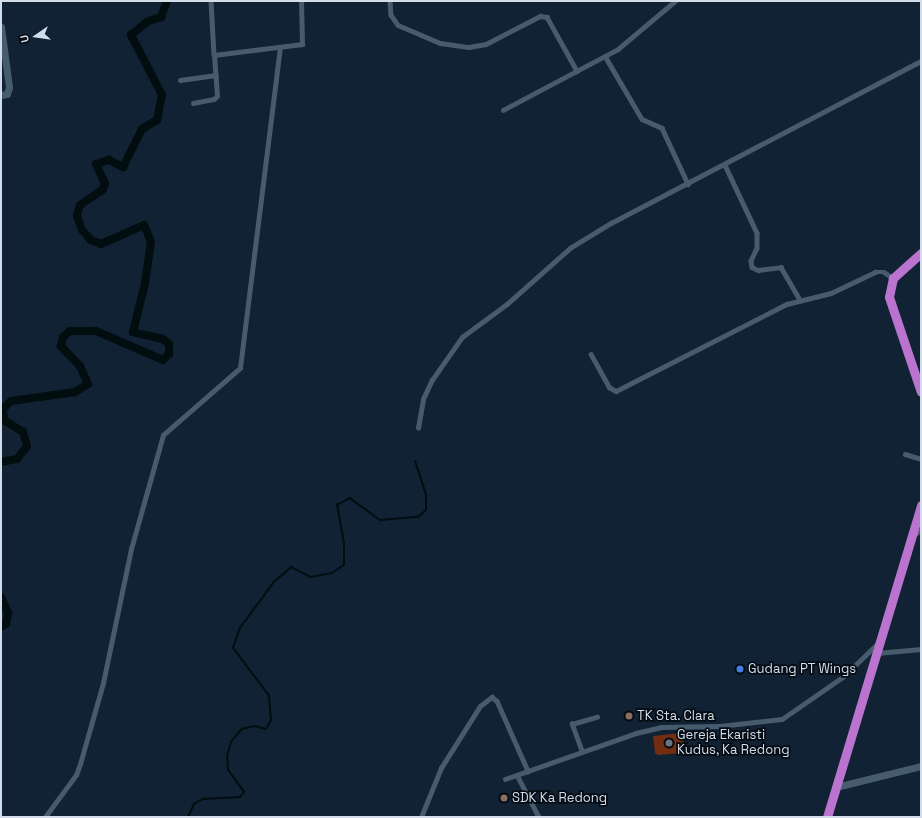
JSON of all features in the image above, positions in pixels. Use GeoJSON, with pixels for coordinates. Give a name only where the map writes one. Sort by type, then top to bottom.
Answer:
{"type":"FeatureCollection","features":[{"type":"Feature","properties":{"kind":"highway"},"geometry":{"type":"LineString","coordinates":[[921,253],[893,278],[889,297],[921,391]]}},
{"type":"Feature","properties":{"kind":"highway"},"geometry":{"type":"LineString","coordinates":[[827,817],[877,653],[910,536],[921,505]]}},
{"type":"Feature","properties":{"kind":"street"},"geometry":{"type":"LineString","coordinates":[[192,103],[216,98],[211,1]]}},
{"type":"Feature","properties":{"kind":"street"},"geometry":{"type":"LineString","coordinates":[[214,55],[303,43],[301,1]]}},
{"type":"Feature","properties":{"kind":"street"},"geometry":{"type":"LineString","coordinates":[[390,1],[391,15],[398,25],[440,43],[469,47],[486,44],[545,16],[577,72]]}},
{"type":"Feature","properties":{"kind":"street"},"geometry":{"type":"LineString","coordinates":[[503,110],[606,56],[675,1]]}},
{"type":"Feature","properties":{"kind":"street"},"geometry":{"type":"LineString","coordinates":[[1,27],[9,87],[7,94],[1,95]]}},
{"type":"Feature","properties":{"kind":"street"},"geometry":{"type":"LineString","coordinates":[[45,817],[76,775],[80,764],[103,683],[131,549],[164,435],[240,368],[280,47]]}},
{"type":"Feature","properties":{"kind":"street"},"geometry":{"type":"LineString","coordinates":[[606,56],[642,119],[662,128],[688,184]]}},
{"type":"Feature","properties":{"kind":"street"},"geometry":{"type":"LineString","coordinates":[[418,428],[423,399],[432,380],[462,337],[507,304],[570,248],[921,61]]}},
{"type":"Feature","properties":{"kind":"street"},"geometry":{"type":"LineString","coordinates":[[180,80],[216,76]]}},
{"type":"Feature","properties":{"kind":"street"},"geometry":{"type":"LineString","coordinates":[[725,165],[757,233],[757,248],[751,261],[752,267],[758,270],[781,267],[800,300]]}},
{"type":"Feature","properties":{"kind":"street"},"geometry":{"type":"LineString","coordinates":[[591,354],[609,387],[616,391],[800,300],[831,293],[875,272],[881,271],[893,278]]}},
{"type":"Feature","properties":{"kind":"street"},"geometry":{"type":"LineString","coordinates":[[905,454],[921,459]]}},
{"type":"Feature","properties":{"kind":"street"},"geometry":{"type":"LineString","coordinates":[[910,536],[921,530]]}},
{"type":"Feature","properties":{"kind":"street"},"geometry":{"type":"LineString","coordinates":[[505,779],[582,752],[661,727],[720,726],[782,719],[844,676],[879,642]]}},
{"type":"Feature","properties":{"kind":"street"},"geometry":{"type":"LineString","coordinates":[[877,653],[921,649]]}},
{"type":"Feature","properties":{"kind":"street"},"geometry":{"type":"LineString","coordinates":[[422,817],[441,768],[480,706],[492,697],[497,701],[528,771]]}},
{"type":"Feature","properties":{"kind":"street"},"geometry":{"type":"LineString","coordinates":[[582,752],[572,724],[597,718]]}},
{"type":"Feature","properties":{"kind":"street"},"geometry":{"type":"LineString","coordinates":[[836,787],[921,766]]}},
{"type":"Feature","properties":{"kind":"street"},"geometry":{"type":"LineString","coordinates":[[517,775],[539,817]]}},
{"type":"Feature","properties":{"kind":"building","name":"Gereja Ekaristi Kudus, Ka Redong"},"geometry":{"type":"Polygon","coordinates":[[[681,733],[685,747],[680,747],[681,753],[658,755],[655,753],[653,736],[681,733]]]}},
{"type":"Feature","properties":{"kind":"waterway"},"geometry":{"type":"LineString","coordinates":[[1,462],[17,459],[27,446],[23,432],[4,420],[3,409],[11,401],[75,392],[88,384],[80,366],[61,346],[63,337],[70,331],[96,331],[163,360],[169,354],[169,344],[163,339],[133,332],[145,283],[151,242],[144,225],[101,244],[91,240],[82,230],[77,216],[80,205],[102,190],[105,184],[96,164],[109,160],[123,167],[142,129],[157,120],[162,95],[131,35],[148,21],[161,17],[167,1]]}},
{"type":"Feature","properties":{"kind":"waterway"},"geometry":{"type":"LineString","coordinates":[[188,817],[194,804],[203,799],[240,797],[244,792],[228,770],[227,756],[231,742],[242,729],[255,726],[266,729],[271,720],[269,696],[233,648],[240,628],[274,582],[291,567],[311,577],[332,573],[344,565],[344,544],[337,505],[350,498],[380,520],[418,517],[426,510],[426,495],[415,462]]}},
{"type":"Feature","properties":{"kind":"waterway"},"geometry":{"type":"LineString","coordinates":[[1,597],[8,613],[6,624],[1,627]]}},
{"type":"Feature","properties":{"kind":"place","name":"Gudang PT Wings"},"geometry":{"type":"Point","coordinates":[740,669]}},
{"type":"Feature","properties":{"kind":"place","name":"TK Sta. Clara"},"geometry":{"type":"Point","coordinates":[629,716]}},
{"type":"Feature","properties":{"kind":"place","name":"Gereja Ekaristi Kudus, Ka Redong"},"geometry":{"type":"Point","coordinates":[669,743]}},
{"type":"Feature","properties":{"kind":"place","name":"SDK Ka Redong"},"geometry":{"type":"Point","coordinates":[504,798]}}]}
